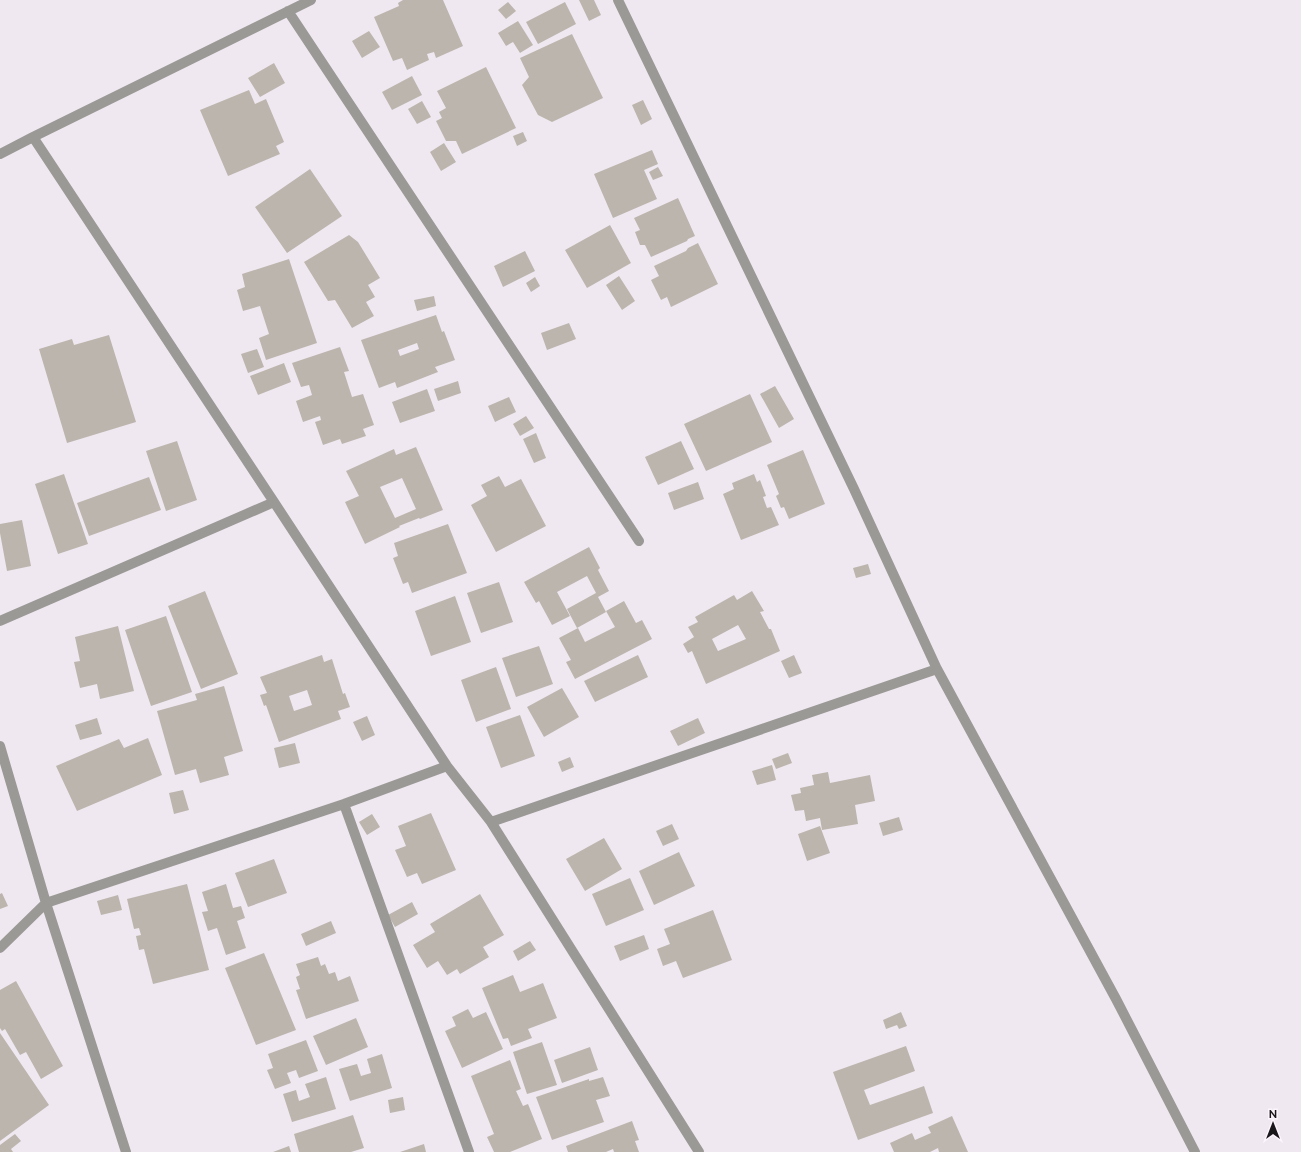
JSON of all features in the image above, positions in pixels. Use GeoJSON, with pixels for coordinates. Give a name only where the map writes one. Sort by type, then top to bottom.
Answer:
{"type":"FeatureCollection","features":[{"type":"Feature","properties":{"kind":"street"},"geometry":{"type":"LineString","coordinates":[[0,154],[311,0]]}},
{"type":"Feature","properties":{"kind":"street"},"geometry":{"type":"LineString","coordinates":[[618,0],[854,489],[937,669],[1116,999],[1196,1152]]}},
{"type":"Feature","properties":{"kind":"street"},"geometry":{"type":"LineString","coordinates":[[288,11],[639,541]]}},
{"type":"Feature","properties":{"kind":"street"},"geometry":{"type":"LineString","coordinates":[[33,138],[447,766],[491,822],[699,1152]]}},
{"type":"Feature","properties":{"kind":"street"},"geometry":{"type":"LineString","coordinates":[[0,622],[274,502]]}},
{"type":"Feature","properties":{"kind":"street"},"geometry":{"type":"LineString","coordinates":[[491,822],[937,669]]}},
{"type":"Feature","properties":{"kind":"street"},"geometry":{"type":"LineString","coordinates":[[0,746],[46,903],[126,1152]]}},
{"type":"Feature","properties":{"kind":"street"},"geometry":{"type":"LineString","coordinates":[[0,948],[46,903],[344,804],[447,766]]}},
{"type":"Feature","properties":{"kind":"street"},"geometry":{"type":"LineString","coordinates":[[344,804],[469,1152]]}},
{"type":"Feature","properties":{"kind":"building"},"geometry":{"type":"Polygon","coordinates":[[[403,0],[443,0],[463,46],[436,58],[434,52],[427,54],[429,60],[407,70],[402,58],[393,61],[374,17],[399,6],[398,3],[403,0]]]}},
{"type":"Feature","properties":{"kind":"building"},"geometry":{"type":"Polygon","coordinates":[[[579,0],[594,0],[601,15],[589,21],[579,0]]]}},
{"type":"Feature","properties":{"kind":"building"},"geometry":{"type":"Polygon","coordinates":[[[508,2],[516,11],[506,19],[498,10],[508,2]]]}},
{"type":"Feature","properties":{"kind":"building"},"geometry":{"type":"Polygon","coordinates":[[[565,2],[576,24],[538,44],[526,22],[565,2]]]}},
{"type":"Feature","properties":{"kind":"building"},"geometry":{"type":"Polygon","coordinates":[[[518,21],[533,45],[520,53],[513,42],[506,46],[498,33],[518,21]]]}},
{"type":"Feature","properties":{"kind":"building"},"geometry":{"type":"Polygon","coordinates":[[[369,31],[380,47],[362,58],[352,41],[369,31]]]}},
{"type":"Feature","properties":{"kind":"building"},"geometry":{"type":"Polygon","coordinates":[[[572,34],[603,98],[552,122],[538,115],[522,85],[529,77],[520,58],[572,34]]]}},
{"type":"Feature","properties":{"kind":"building"},"geometry":{"type":"Polygon","coordinates":[[[274,63],[285,83],[260,97],[248,78],[274,63]]]}},
{"type":"Feature","properties":{"kind":"building"},"geometry":{"type":"Polygon","coordinates":[[[486,67],[516,128],[462,154],[456,141],[446,141],[436,121],[442,118],[439,112],[446,108],[437,91],[486,67]]]}},
{"type":"Feature","properties":{"kind":"building"},"geometry":{"type":"Polygon","coordinates":[[[412,76],[422,95],[392,110],[382,92],[412,76]]]}},
{"type":"Feature","properties":{"kind":"building"},"geometry":{"type":"Polygon","coordinates":[[[249,90],[255,104],[266,99],[284,142],[276,146],[280,154],[228,176],[200,110],[249,90]]]}},
{"type":"Feature","properties":{"kind":"building"},"geometry":{"type":"Polygon","coordinates":[[[643,100],[652,119],[641,125],[632,105],[643,100]]]}},
{"type":"Feature","properties":{"kind":"building"},"geometry":{"type":"Polygon","coordinates":[[[422,101],[431,117],[417,124],[408,109],[422,101]]]}},
{"type":"Feature","properties":{"kind":"building"},"geometry":{"type":"Polygon","coordinates":[[[523,132],[527,141],[517,146],[513,136],[523,132]]]}},
{"type":"Feature","properties":{"kind":"building"},"geometry":{"type":"Polygon","coordinates":[[[444,143],[456,162],[441,171],[430,152],[444,143]]]}},
{"type":"Feature","properties":{"kind":"building"},"geometry":{"type":"Polygon","coordinates":[[[652,150],[658,164],[644,170],[657,199],[613,218],[594,174],[652,150]]]}},
{"type":"Feature","properties":{"kind":"building"},"geometry":{"type":"Polygon","coordinates":[[[658,167],[663,176],[653,180],[649,172],[658,167]]]}},
{"type":"Feature","properties":{"kind":"building"},"geometry":{"type":"Polygon","coordinates":[[[310,169],[342,216],[287,253],[255,207],[310,169]]]}},
{"type":"Feature","properties":{"kind":"building"},"geometry":{"type":"Polygon","coordinates":[[[678,198],[695,236],[651,257],[645,245],[640,245],[635,232],[640,230],[634,218],[678,198]]]}},
{"type":"Feature","properties":{"kind":"building"},"geometry":{"type":"Polygon","coordinates":[[[610,225],[631,263],[587,288],[565,250],[610,225]]]}},
{"type":"Feature","properties":{"kind":"building"},"geometry":{"type":"Polygon","coordinates":[[[349,235],[358,242],[380,278],[368,285],[375,297],[366,302],[374,316],[352,328],[335,300],[328,301],[304,262],[349,235]]]}},
{"type":"Feature","properties":{"kind":"building"},"geometry":{"type":"Polygon","coordinates":[[[698,243],[718,284],[671,307],[667,297],[661,300],[651,280],[659,276],[654,266],[686,251],[688,248],[698,243]]]}},
{"type":"Feature","properties":{"kind":"building"},"geometry":{"type":"Polygon","coordinates":[[[525,251],[535,271],[503,287],[494,266],[525,251]]]}},
{"type":"Feature","properties":{"kind":"building"},"geometry":{"type":"Polygon","coordinates":[[[289,259],[317,343],[266,360],[259,338],[269,334],[260,306],[243,311],[237,290],[245,287],[242,274],[289,259]]]}},
{"type":"Feature","properties":{"kind":"building"},"geometry":{"type":"Polygon","coordinates":[[[619,276],[635,301],[622,310],[606,285],[619,276]]]}},
{"type":"Feature","properties":{"kind":"building"},"geometry":{"type":"Polygon","coordinates":[[[535,277],[540,286],[531,292],[526,283],[535,277]]]}},
{"type":"Feature","properties":{"kind":"building"},"geometry":{"type":"Polygon","coordinates":[[[434,296],[436,306],[417,311],[414,300],[434,296]]]}},
{"type":"Feature","properties":{"kind":"building"},"geometry":{"type":"Polygon","coordinates":[[[436,315],[455,360],[435,367],[438,372],[397,388],[395,382],[379,388],[361,340],[436,315]],[[417,343],[398,350],[400,356],[419,349],[417,343]]]}},
{"type":"Feature","properties":{"kind":"building"},"geometry":{"type":"Polygon","coordinates":[[[569,323],[576,339],[547,350],[541,333],[569,323]]]}},
{"type":"Feature","properties":{"kind":"building"},"geometry":{"type":"Polygon","coordinates":[[[109,335],[136,422],[67,443],[39,349],[72,339],[74,345],[109,335]]]}},
{"type":"Feature","properties":{"kind":"building"},"geometry":{"type":"Polygon","coordinates":[[[340,347],[349,371],[344,372],[352,397],[363,394],[374,425],[363,429],[366,436],[342,444],[340,439],[323,445],[315,422],[321,420],[320,416],[303,422],[296,401],[312,395],[309,385],[301,387],[292,363],[340,347]]]}},
{"type":"Feature","properties":{"kind":"building"},"geometry":{"type":"Polygon","coordinates":[[[257,349],[264,367],[248,373],[241,354],[257,349]]]}},
{"type":"Feature","properties":{"kind":"building"},"geometry":{"type":"Polygon","coordinates":[[[284,363],[291,382],[258,395],[250,376],[284,363]]]}},
{"type":"Feature","properties":{"kind":"building"},"geometry":{"type":"Polygon","coordinates":[[[458,381],[461,393],[438,401],[434,389],[458,381]]]}},
{"type":"Feature","properties":{"kind":"building"},"geometry":{"type":"Polygon","coordinates":[[[775,386],[794,419],[779,428],[760,394],[775,386]]]}},
{"type":"Feature","properties":{"kind":"building"},"geometry":{"type":"Polygon","coordinates":[[[427,389],[435,411],[400,423],[392,402],[427,389]]]}},
{"type":"Feature","properties":{"kind":"building"},"geometry":{"type":"Polygon","coordinates":[[[750,394],[772,442],[706,471],[684,424],[750,394]]]}},
{"type":"Feature","properties":{"kind":"building"},"geometry":{"type":"Polygon","coordinates":[[[509,397],[516,412],[495,422],[488,406],[509,397]]]}},
{"type":"Feature","properties":{"kind":"building"},"geometry":{"type":"Polygon","coordinates":[[[526,416],[534,428],[520,436],[513,424],[526,416]]]}},
{"type":"Feature","properties":{"kind":"building"},"geometry":{"type":"Polygon","coordinates":[[[536,433],[546,458],[534,463],[523,439],[536,433]]]}},
{"type":"Feature","properties":{"kind":"building"},"geometry":{"type":"Polygon","coordinates":[[[177,441],[197,500],[166,511],[146,451],[177,441]]]}},
{"type":"Feature","properties":{"kind":"building"},"geometry":{"type":"Polygon","coordinates":[[[681,441],[694,469],[658,485],[645,457],[681,441]]]}},
{"type":"Feature","properties":{"kind":"building"},"geometry":{"type":"Polygon","coordinates":[[[416,447],[443,510],[399,526],[400,527],[365,544],[345,502],[359,496],[346,471],[394,449],[396,455],[416,447]],[[402,478],[380,487],[395,518],[416,509],[402,478]]]}},
{"type":"Feature","properties":{"kind":"building"},"geometry":{"type":"Polygon","coordinates":[[[803,450],[825,504],[789,519],[784,507],[781,508],[776,496],[779,494],[767,465],[803,450]]]}},
{"type":"Feature","properties":{"kind":"building"},"geometry":{"type":"Polygon","coordinates":[[[64,474],[88,544],[58,554],[35,484],[64,474]]]}},
{"type":"Feature","properties":{"kind":"building"},"geometry":{"type":"Polygon","coordinates":[[[754,474],[757,482],[760,480],[766,496],[763,497],[767,508],[771,507],[779,525],[741,540],[723,494],[734,489],[732,483],[754,474]]]}},
{"type":"Feature","properties":{"kind":"building"},"geometry":{"type":"Polygon","coordinates":[[[499,476],[505,487],[521,479],[546,526],[496,552],[471,505],[487,496],[481,485],[499,476]]]}},
{"type":"Feature","properties":{"kind":"building"},"geometry":{"type":"Polygon","coordinates":[[[149,477],[161,510],[89,536],[77,503],[149,477]]]}},
{"type":"Feature","properties":{"kind":"building"},"geometry":{"type":"Polygon","coordinates":[[[698,482],[704,499],[674,510],[668,493],[698,482]]]}},
{"type":"Feature","properties":{"kind":"building"},"geometry":{"type":"Polygon","coordinates":[[[22,520],[31,566],[7,571],[0,533],[0,524],[22,520]]]}},
{"type":"Feature","properties":{"kind":"building"},"geometry":{"type":"Polygon","coordinates":[[[448,524],[467,573],[412,593],[408,582],[403,584],[393,558],[398,556],[394,543],[448,524]]]}},
{"type":"Feature","properties":{"kind":"building"},"geometry":{"type":"Polygon","coordinates":[[[589,547],[600,568],[598,570],[609,591],[598,597],[606,612],[577,628],[567,609],[596,593],[587,576],[557,592],[570,616],[552,625],[539,601],[536,603],[524,582],[589,547]]]}},
{"type":"Feature","properties":{"kind":"building"},"geometry":{"type":"Polygon","coordinates":[[[868,564],[871,574],[856,578],[853,568],[868,564]]]}},
{"type":"Feature","properties":{"kind":"building"},"geometry":{"type":"Polygon","coordinates":[[[499,582],[513,622],[481,633],[467,593],[499,582]]]}},
{"type":"Feature","properties":{"kind":"building"},"geometry":{"type":"Polygon","coordinates":[[[205,591],[238,674],[201,689],[168,606],[205,591]]]}},
{"type":"Feature","properties":{"kind":"building"},"geometry":{"type":"Polygon","coordinates":[[[752,591],[764,611],[760,612],[769,629],[771,629],[780,651],[706,684],[692,651],[688,653],[683,644],[694,637],[688,627],[698,622],[695,617],[734,595],[737,600],[752,591]],[[738,625],[712,639],[718,651],[746,639],[738,625]]]}},
{"type":"Feature","properties":{"kind":"building"},"geometry":{"type":"Polygon","coordinates":[[[455,596],[471,642],[431,656],[415,611],[455,596]]]}},
{"type":"Feature","properties":{"kind":"building"},"geometry":{"type":"Polygon","coordinates":[[[624,601],[636,623],[642,620],[652,639],[575,679],[566,662],[571,660],[559,638],[578,628],[585,642],[615,627],[606,611],[624,601]]]}},
{"type":"Feature","properties":{"kind":"building"},"geometry":{"type":"Polygon","coordinates":[[[166,616],[192,692],[151,706],[125,630],[166,616]]]}},
{"type":"Feature","properties":{"kind":"building"},"geometry":{"type":"Polygon","coordinates":[[[118,626],[134,691],[100,699],[97,684],[80,688],[74,662],[80,661],[75,637],[118,626]]]}},
{"type":"Feature","properties":{"kind":"building"},"geometry":{"type":"Polygon","coordinates":[[[539,646],[553,684],[516,697],[502,658],[539,646]]]}},
{"type":"Feature","properties":{"kind":"building"},"geometry":{"type":"Polygon","coordinates":[[[322,655],[324,662],[332,659],[343,694],[345,693],[350,707],[338,711],[341,719],[279,742],[266,705],[264,706],[260,695],[267,693],[260,677],[322,655]],[[307,690],[289,696],[294,711],[312,705],[307,690]]]}},
{"type":"Feature","properties":{"kind":"building"},"geometry":{"type":"Polygon","coordinates":[[[638,655],[648,677],[595,702],[584,681],[638,655]]]}},
{"type":"Feature","properties":{"kind":"building"},"geometry":{"type":"Polygon","coordinates":[[[794,655],[802,673],[789,678],[781,661],[794,655]]]}},
{"type":"Feature","properties":{"kind":"building"},"geometry":{"type":"Polygon","coordinates":[[[496,667],[511,709],[476,722],[461,680],[496,667]]]}},
{"type":"Feature","properties":{"kind":"building"},"geometry":{"type":"Polygon","coordinates":[[[224,686],[243,751],[224,757],[229,775],[200,783],[196,769],[175,775],[157,711],[197,700],[195,694],[224,686]]]}},
{"type":"Feature","properties":{"kind":"building"},"geometry":{"type":"Polygon","coordinates":[[[562,688],[579,717],[544,737],[527,707],[562,688]]]}},
{"type":"Feature","properties":{"kind":"building"},"geometry":{"type":"Polygon","coordinates":[[[520,715],[535,756],[501,768],[486,727],[520,715]]]}},
{"type":"Feature","properties":{"kind":"building"},"geometry":{"type":"Polygon","coordinates":[[[367,716],[375,735],[362,741],[353,722],[367,716]]]}},
{"type":"Feature","properties":{"kind":"building"},"geometry":{"type":"Polygon","coordinates":[[[97,718],[102,734],[80,740],[75,725],[97,718]]]}},
{"type":"Feature","properties":{"kind":"building"},"geometry":{"type":"Polygon","coordinates":[[[698,718],[705,733],[678,746],[670,731],[698,718]]]}},
{"type":"Feature","properties":{"kind":"building"},"geometry":{"type":"Polygon","coordinates":[[[148,738],[162,775],[77,811],[56,766],[119,739],[124,748],[148,738]]]}},
{"type":"Feature","properties":{"kind":"building"},"geometry":{"type":"Polygon","coordinates":[[[295,743],[300,763],[279,768],[274,748],[295,743]]]}},
{"type":"Feature","properties":{"kind":"building"},"geometry":{"type":"Polygon","coordinates":[[[788,753],[792,763],[776,769],[772,759],[788,753]]]}},
{"type":"Feature","properties":{"kind":"building"},"geometry":{"type":"Polygon","coordinates":[[[570,757],[574,767],[562,772],[558,762],[570,757]]]}},
{"type":"Feature","properties":{"kind":"building"},"geometry":{"type":"Polygon","coordinates":[[[772,765],[776,780],[757,785],[752,771],[772,765]]]}},
{"type":"Feature","properties":{"kind":"building"},"geometry":{"type":"Polygon","coordinates":[[[828,772],[830,783],[870,775],[875,801],[855,805],[858,824],[822,830],[820,818],[806,821],[804,810],[795,811],[791,795],[801,793],[800,788],[814,785],[812,775],[828,772]]]}},
{"type":"Feature","properties":{"kind":"building"},"geometry":{"type":"Polygon","coordinates":[[[183,790],[189,810],[174,814],[169,793],[183,790]]]}},
{"type":"Feature","properties":{"kind":"building"},"geometry":{"type":"Polygon","coordinates":[[[431,813],[456,870],[422,884],[417,873],[407,877],[395,850],[406,846],[398,826],[431,813]]]}},
{"type":"Feature","properties":{"kind":"building"},"geometry":{"type":"Polygon","coordinates":[[[372,814],[380,827],[367,835],[359,822],[372,814]]]}},
{"type":"Feature","properties":{"kind":"building"},"geometry":{"type":"Polygon","coordinates":[[[899,817],[903,830],[883,836],[879,823],[899,817]]]}},
{"type":"Feature","properties":{"kind":"building"},"geometry":{"type":"Polygon","coordinates":[[[672,824],[679,839],[663,846],[656,831],[672,824]]]}},
{"type":"Feature","properties":{"kind":"building"},"geometry":{"type":"Polygon","coordinates":[[[820,826],[830,853],[807,861],[798,834],[820,826]]]}},
{"type":"Feature","properties":{"kind":"building"},"geometry":{"type":"Polygon","coordinates":[[[604,838],[622,869],[585,891],[566,859],[604,838]]]}},
{"type":"Feature","properties":{"kind":"building"},"geometry":{"type":"Polygon","coordinates":[[[679,852],[695,886],[654,905],[639,871],[679,852]]]}},
{"type":"Feature","properties":{"kind":"building"},"geometry":{"type":"Polygon","coordinates":[[[274,859],[287,893],[248,907],[235,873],[274,859]]]}},
{"type":"Feature","properties":{"kind":"building"},"geometry":{"type":"Polygon","coordinates":[[[630,878],[644,910],[606,926],[592,894],[630,878]]]}},
{"type":"Feature","properties":{"kind":"building"},"geometry":{"type":"Polygon","coordinates":[[[187,884],[209,970],[153,984],[144,949],[139,950],[136,936],[141,935],[139,928],[134,929],[127,899],[187,884]]]}},
{"type":"Feature","properties":{"kind":"building"},"geometry":{"type":"Polygon","coordinates":[[[226,884],[233,908],[241,906],[245,918],[237,921],[246,948],[226,955],[217,928],[208,931],[202,912],[208,911],[202,892],[226,884]]]}},
{"type":"Feature","properties":{"kind":"building"},"geometry":{"type":"Polygon","coordinates":[[[2,893],[8,906],[0,909],[0,894],[2,893]]]}},
{"type":"Feature","properties":{"kind":"building"},"geometry":{"type":"Polygon","coordinates":[[[480,894],[504,935],[483,947],[489,957],[460,974],[457,969],[447,975],[438,961],[427,968],[413,945],[435,932],[430,924],[480,894]]]}},
{"type":"Feature","properties":{"kind":"building"},"geometry":{"type":"Polygon","coordinates":[[[118,895],[122,910],[101,915],[97,901],[118,895]]]}},
{"type":"Feature","properties":{"kind":"building"},"geometry":{"type":"Polygon","coordinates":[[[412,902],[418,914],[395,927],[388,915],[412,902]]]}},
{"type":"Feature","properties":{"kind":"building"},"geometry":{"type":"Polygon","coordinates":[[[713,910],[732,960],[683,978],[676,961],[663,966],[657,949],[670,944],[664,929],[713,910]]]}},
{"type":"Feature","properties":{"kind":"building"},"geometry":{"type":"Polygon","coordinates":[[[331,921],[336,933],[306,946],[301,934],[331,921]]]}},
{"type":"Feature","properties":{"kind":"building"},"geometry":{"type":"Polygon","coordinates":[[[644,935],[649,949],[620,961],[614,946],[644,935]]]}},
{"type":"Feature","properties":{"kind":"building"},"geometry":{"type":"Polygon","coordinates":[[[530,941],[536,950],[518,961],[513,951],[530,941]]]}},
{"type":"Feature","properties":{"kind":"building"},"geometry":{"type":"Polygon","coordinates":[[[264,953],[296,1030],[256,1045],[225,968],[264,953]]]}},
{"type":"Feature","properties":{"kind":"building"},"geometry":{"type":"Polygon","coordinates":[[[318,957],[321,966],[325,964],[329,974],[335,972],[338,981],[350,976],[359,1001],[306,1019],[296,990],[300,989],[296,977],[300,975],[296,964],[318,957]]]}},
{"type":"Feature","properties":{"kind":"building"},"geometry":{"type":"Polygon","coordinates":[[[513,975],[520,992],[543,983],[557,1018],[528,1029],[532,1038],[511,1046],[508,1038],[503,1039],[482,988],[513,975]]]}},
{"type":"Feature","properties":{"kind":"building"},"geometry":{"type":"Polygon","coordinates":[[[16,981],[63,1066],[41,1079],[26,1052],[20,1055],[5,1029],[2,1031],[0,1028],[0,990],[16,981]]]}},
{"type":"Feature","properties":{"kind":"building"},"geometry":{"type":"Polygon","coordinates":[[[468,1009],[473,1018],[486,1012],[503,1049],[462,1068],[445,1031],[456,1026],[452,1017],[468,1009]]]}},
{"type":"Feature","properties":{"kind":"building"},"geometry":{"type":"Polygon","coordinates":[[[901,1012],[907,1026],[899,1029],[897,1025],[886,1029],[883,1020],[901,1012]]]}},
{"type":"Feature","properties":{"kind":"building"},"geometry":{"type":"Polygon","coordinates":[[[356,1018],[368,1047],[326,1065],[313,1036],[356,1018]]]}},
{"type":"Feature","properties":{"kind":"building"},"geometry":{"type":"Polygon","coordinates":[[[0,1033],[49,1105],[0,1141],[0,1033]]]}},
{"type":"Feature","properties":{"kind":"building"},"geometry":{"type":"Polygon","coordinates":[[[306,1040],[318,1071],[299,1078],[296,1070],[287,1073],[291,1083],[275,1089],[267,1070],[273,1068],[268,1054],[306,1040]]]}},
{"type":"Feature","properties":{"kind":"building"},"geometry":{"type":"Polygon","coordinates":[[[542,1042],[557,1085],[527,1094],[513,1052],[542,1042]]]}},
{"type":"Feature","properties":{"kind":"building"},"geometry":{"type":"Polygon","coordinates":[[[906,1046],[915,1071],[864,1090],[870,1105],[924,1086],[933,1113],[858,1140],[833,1072],[906,1046]]]}},
{"type":"Feature","properties":{"kind":"building"},"geometry":{"type":"Polygon","coordinates":[[[590,1047],[598,1070],[562,1083],[554,1060],[590,1047]]]}},
{"type":"Feature","properties":{"kind":"building"},"geometry":{"type":"Polygon","coordinates":[[[382,1054],[392,1088],[350,1101],[339,1069],[357,1064],[361,1076],[371,1073],[367,1059],[382,1054]]]}},
{"type":"Feature","properties":{"kind":"building"},"geometry":{"type":"Polygon","coordinates":[[[510,1060],[521,1089],[516,1091],[523,1106],[528,1104],[542,1139],[510,1152],[494,1152],[487,1137],[494,1134],[471,1076],[510,1060]]]}},
{"type":"Feature","properties":{"kind":"building"},"geometry":{"type":"Polygon","coordinates":[[[326,1077],[336,1109],[292,1122],[283,1094],[296,1090],[299,1101],[310,1097],[305,1084],[326,1077]]]}},
{"type":"Feature","properties":{"kind":"building"},"geometry":{"type":"Polygon","coordinates":[[[603,1077],[610,1096],[596,1100],[604,1122],[552,1140],[536,1097],[589,1079],[589,1081],[603,1077]]]}},
{"type":"Feature","properties":{"kind":"building"},"geometry":{"type":"Polygon","coordinates":[[[403,1097],[405,1110],[390,1113],[388,1100],[403,1097]]]}},
{"type":"Feature","properties":{"kind":"building"},"geometry":{"type":"Polygon","coordinates":[[[353,1115],[364,1148],[351,1152],[299,1152],[294,1134],[353,1115]]]}},
{"type":"Feature","properties":{"kind":"building"},"geometry":{"type":"Polygon","coordinates":[[[952,1116],[968,1152],[939,1152],[938,1148],[930,1152],[894,1152],[890,1143],[912,1133],[915,1140],[931,1133],[928,1127],[952,1116]]]}},
{"type":"Feature","properties":{"kind":"building"},"geometry":{"type":"Polygon","coordinates":[[[632,1121],[639,1140],[635,1141],[639,1152],[614,1152],[613,1149],[606,1152],[568,1152],[566,1146],[632,1121]]]}},
{"type":"Feature","properties":{"kind":"building"},"geometry":{"type":"Polygon","coordinates":[[[15,1134],[21,1141],[11,1149],[13,1152],[0,1152],[0,1145],[15,1134]]]}},
{"type":"Feature","properties":{"kind":"building"},"geometry":{"type":"Polygon","coordinates":[[[424,1144],[426,1152],[400,1152],[424,1144]]]}},
{"type":"Feature","properties":{"kind":"building"},"geometry":{"type":"Polygon","coordinates":[[[289,1146],[291,1152],[273,1152],[289,1146]]]}}]}
